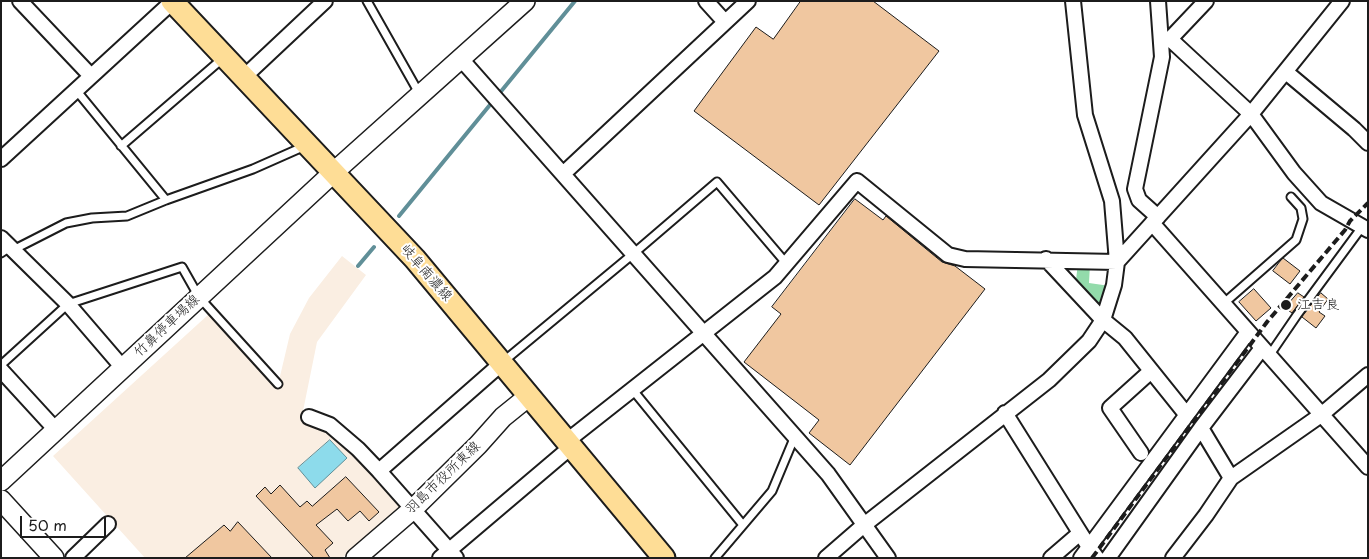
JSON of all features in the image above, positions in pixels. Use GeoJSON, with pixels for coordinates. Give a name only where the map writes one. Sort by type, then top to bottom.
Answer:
{"type":"FeatureCollection","features":[{"type":"Feature","properties":{"kind":"main road","name":"岐阜南濃線"},"geometry":{"type":"LineString","coordinates":[[172,1],[415,259],[663,557]]}},
{"type":"Feature","properties":{"kind":"street"},"geometry":{"type":"LineString","coordinates":[[20,1],[91,76]]}},
{"type":"Feature","properties":{"kind":"street"},"geometry":{"type":"LineString","coordinates":[[1,159],[172,1]]}},
{"type":"Feature","properties":{"kind":"street"},"geometry":{"type":"LineString","coordinates":[[244,77],[325,1]]}},
{"type":"Feature","properties":{"kind":"street"},"geometry":{"type":"LineString","coordinates":[[706,1],[725,22]]}},
{"type":"Feature","properties":{"kind":"street"},"geometry":{"type":"LineString","coordinates":[[563,174],[748,1]]}},
{"type":"Feature","properties":{"kind":"street"},"geometry":{"type":"LineString","coordinates":[[826,558],[864,525],[1049,380],[1089,341],[1103,320],[1114,285],[1117,262],[1112,201],[1086,115],[1073,1]]}},
{"type":"Feature","properties":{"kind":"street"},"geometry":{"type":"LineString","coordinates":[[1158,1],[1166,39],[1135,189],[1139,200],[1248,332],[1368,467]]}},
{"type":"Feature","properties":{"kind":"street"},"geometry":{"type":"LineString","coordinates":[[1166,39],[1206,1]]}},
{"type":"Feature","properties":{"kind":"street"},"geometry":{"type":"LineString","coordinates":[[1117,262],[1251,114],[1342,1]]}},
{"type":"Feature","properties":{"kind":"street","name":"竹鼻停車場線"},"geometry":{"type":"LineString","coordinates":[[1,481],[334,172],[461,59],[517,5]]}},
{"type":"Feature","properties":{"kind":"street"},"geometry":{"type":"LineString","coordinates":[[1166,39],[1251,114],[1294,173],[1321,203],[1365,229]]}},
{"type":"Feature","properties":{"kind":"street"},"geometry":{"type":"LineString","coordinates":[[461,59],[828,474],[888,558]]}},
{"type":"Feature","properties":{"kind":"street"},"geometry":{"type":"LineString","coordinates":[[1286,72],[1368,143]]}},
{"type":"Feature","properties":{"kind":"street"},"geometry":{"type":"LineString","coordinates":[[309,416],[330,425],[358,449],[413,509],[448,555],[632,389],[775,277],[856,181],[948,255],[965,258],[1117,262]]}},
{"type":"Feature","properties":{"kind":"street"},"geometry":{"type":"LineString","coordinates":[[6,247],[68,304],[123,368]]}},
{"type":"Feature","properties":{"kind":"street"},"geometry":{"type":"LineString","coordinates":[[1046,259],[1103,320],[1125,338],[1186,414]]}},
{"type":"Feature","properties":{"kind":"street"},"geometry":{"type":"LineString","coordinates":[[1089,554],[1186,414],[1248,332]]}},
{"type":"Feature","properties":{"kind":"street"},"geometry":{"type":"LineString","coordinates":[[1108,558],[1201,428],[1266,352]]}},
{"type":"Feature","properties":{"kind":"street"},"geometry":{"type":"LineString","coordinates":[[379,471],[502,363]]}},
{"type":"Feature","properties":{"kind":"street"},"geometry":{"type":"LineString","coordinates":[[1,370],[56,430]]}},
{"type":"Feature","properties":{"kind":"street"},"geometry":{"type":"LineString","coordinates":[[1140,454],[1110,408],[1152,371]]}},
{"type":"Feature","properties":{"kind":"street"},"geometry":{"type":"LineString","coordinates":[[1173,558],[1230,478],[1321,415],[1368,375]]}},
{"type":"Feature","properties":{"kind":"street","name":"羽島市役所東線"},"geometry":{"type":"LineString","coordinates":[[356,558],[413,509],[478,445],[503,417],[529,396]]}},
{"type":"Feature","properties":{"kind":"street"},"geometry":{"type":"LineString","coordinates":[[1005,413],[1080,533],[1089,554]]}},
{"type":"Feature","properties":{"kind":"street"},"geometry":{"type":"LineString","coordinates":[[1201,428],[1230,478]]}},
{"type":"Feature","properties":{"kind":"street"},"geometry":{"type":"LineString","coordinates":[[1,500],[54,558]]}},
{"type":"Feature","properties":{"kind":"street"},"geometry":{"type":"LineString","coordinates":[[73,558],[108,524]]}},
{"type":"Feature","properties":{"kind":"street"},"geometry":{"type":"LineString","coordinates":[[1052,558],[1080,533]]}},
{"type":"Feature","properties":{"kind":"lane"},"geometry":{"type":"LineString","coordinates":[[367,1],[420,95]]}},
{"type":"Feature","properties":{"kind":"lane"},"geometry":{"type":"LineString","coordinates":[[121,146],[225,57]]}},
{"type":"Feature","properties":{"kind":"lane"},"geometry":{"type":"LineString","coordinates":[[76,90],[166,200]]}},
{"type":"Feature","properties":{"kind":"lane"},"geometry":{"type":"LineString","coordinates":[[6,247],[66,223],[92,218],[127,216],[253,169],[307,145]]}},
{"type":"Feature","properties":{"kind":"lane"},"geometry":{"type":"LineString","coordinates":[[502,363],[717,182],[786,264]]}},
{"type":"Feature","properties":{"kind":"lane"},"geometry":{"type":"LineString","coordinates":[[1224,304],[1296,240],[1303,219],[1302,208],[1291,197]]}},
{"type":"Feature","properties":{"kind":"lane"},"geometry":{"type":"LineString","coordinates":[[1266,352],[1365,229]]}},
{"type":"Feature","properties":{"kind":"lane"},"geometry":{"type":"LineString","coordinates":[[1,365],[68,304],[182,267],[199,297],[278,384]]}},
{"type":"Feature","properties":{"kind":"lane"},"geometry":{"type":"LineString","coordinates":[[632,389],[743,525]]}},
{"type":"Feature","properties":{"kind":"lane"},"geometry":{"type":"LineString","coordinates":[[715,558],[772,491],[795,436]]}},
{"type":"Feature","properties":{"kind":"shaded area"},"geometry":{"type":"Polygon","coordinates":[[[342,256],[366,275],[317,342],[302,416],[329,428],[400,502],[400,507],[342,558],[145,558],[53,456],[209,314],[277,389],[290,334],[309,298],[342,256]]]}},
{"type":"Feature","properties":{"kind":"green space"},"geometry":{"type":"Polygon","coordinates":[[[1078,263],[1090,264],[1089,283],[1110,286],[1102,316],[1075,289],[1078,263]]]}},
{"type":"Feature","properties":{"kind":"water"},"geometry":{"type":"Polygon","coordinates":[[[330,440],[347,458],[315,488],[298,468],[330,440]]]}},
{"type":"Feature","properties":{"kind":"building"},"geometry":{"type":"Polygon","coordinates":[[[801,1],[873,1],[939,51],[819,205],[694,111],[756,27],[773,39],[801,1]]]}},
{"type":"Feature","properties":{"kind":"building"},"geometry":{"type":"Polygon","coordinates":[[[855,199],[883,220],[886,216],[942,262],[955,266],[985,289],[850,465],[809,433],[819,420],[744,362],[781,314],[772,307],[855,199]]]}},
{"type":"Feature","properties":{"kind":"building"},"geometry":{"type":"Polygon","coordinates":[[[1283,258],[1300,271],[1290,284],[1273,271],[1283,258]]]}},
{"type":"Feature","properties":{"kind":"building"},"geometry":{"type":"Polygon","coordinates":[[[1254,289],[1271,308],[1256,321],[1239,302],[1254,289]]]}},
{"type":"Feature","properties":{"kind":"building"},"geometry":{"type":"Polygon","coordinates":[[[1298,293],[1304,297],[1292,313],[1285,308],[1298,293]]]}},
{"type":"Feature","properties":{"kind":"building"},"geometry":{"type":"Polygon","coordinates":[[[1321,293],[1328,299],[1319,312],[1325,316],[1316,328],[1302,317],[1321,293]]]}},
{"type":"Feature","properties":{"kind":"building"},"geometry":{"type":"Polygon","coordinates":[[[346,477],[379,512],[369,521],[360,511],[348,521],[337,509],[316,525],[333,543],[325,550],[330,558],[314,558],[256,496],[265,487],[271,494],[280,485],[300,507],[307,501],[312,506],[346,477]]]}},
{"type":"Feature","properties":{"kind":"building"},"geometry":{"type":"Polygon","coordinates":[[[238,522],[272,558],[185,558],[224,525],[230,531],[238,522]]]}},
{"type":"Feature","properties":{"kind":"waterway"},"geometry":{"type":"LineString","coordinates":[[399,216],[575,1]]}},
{"type":"Feature","properties":{"kind":"waterway"},"geometry":{"type":"LineString","coordinates":[[358,266],[374,247]]}},
{"type":"Feature","properties":{"kind":"railway"},"geometry":{"type":"LineString","coordinates":[[1092,558],[1267,322],[1345,230],[1350,221],[1368,203]]}},
{"type":"Feature","properties":{"kind":"place","name":"江吉良"},"geometry":{"type":"Point","coordinates":[1286,305]}}]}
